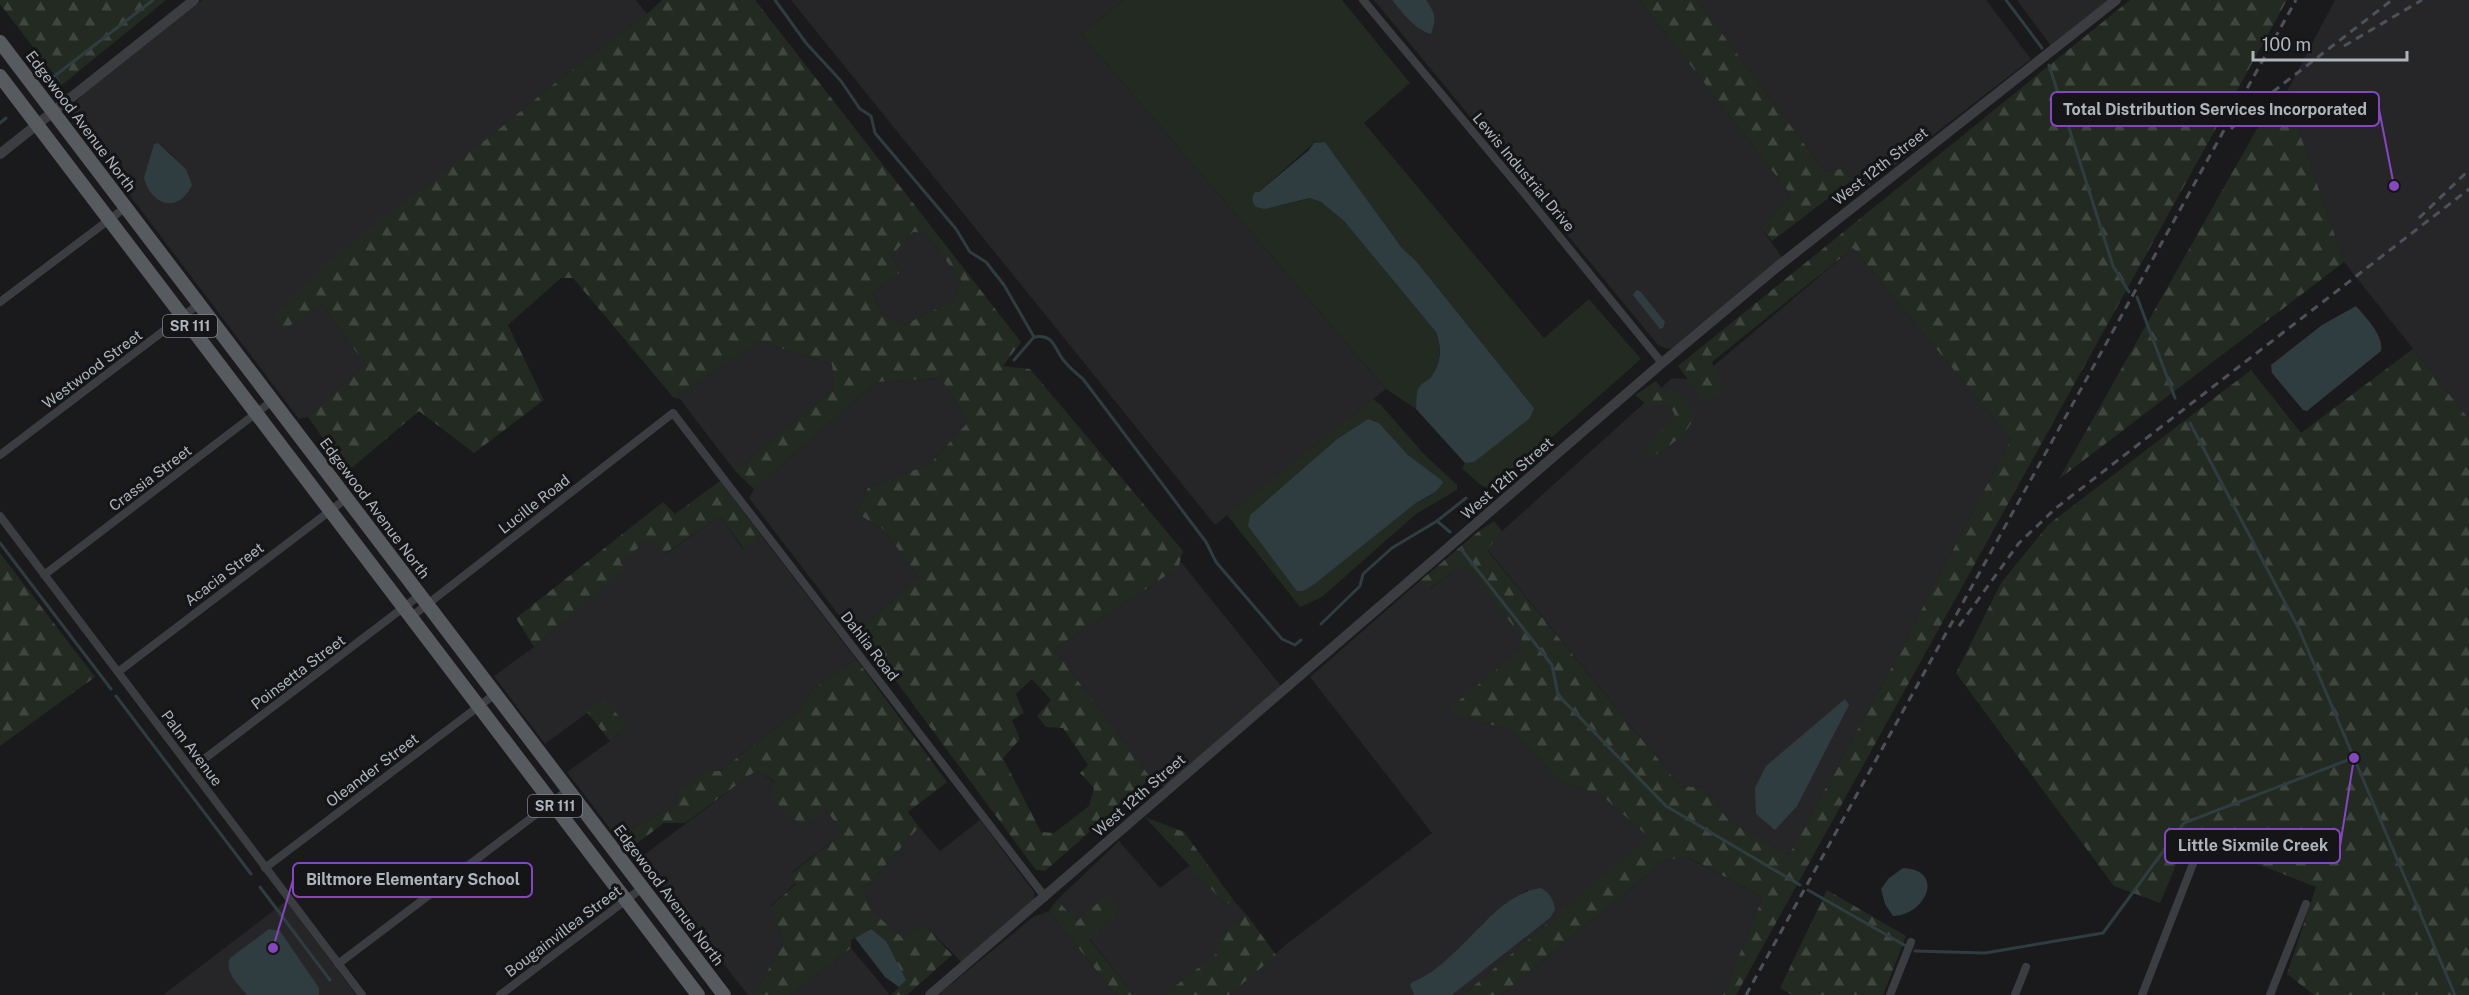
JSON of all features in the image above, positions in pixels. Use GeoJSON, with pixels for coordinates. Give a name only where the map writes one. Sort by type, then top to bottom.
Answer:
{"type":"FeatureCollection","features":[{"type":"Feature","properties":{"kind":"main road","name":"Edgewood Avenue North"},"geometry":{"type":"LineString","coordinates":[[0,42],[720,989]]}},
{"type":"Feature","properties":{"kind":"main road","name":"SR 111"},"geometry":{"type":"LineString","coordinates":[[0,76],[700,995]]}},
{"type":"Feature","properties":{"kind":"street"},"geometry":{"type":"LineString","coordinates":[[0,154],[194,0]]}},
{"type":"Feature","properties":{"kind":"street","name":"Lewis Industrial Drive"},"geometry":{"type":"LineString","coordinates":[[1363,0],[1662,363]]}},
{"type":"Feature","properties":{"kind":"street","name":"West 12th Street"},"geometry":{"type":"LineString","coordinates":[[930,995],[1662,363],[1786,260],[2116,0]]}},
{"type":"Feature","properties":{"kind":"street"},"geometry":{"type":"LineString","coordinates":[[0,302],[126,207]]}},
{"type":"Feature","properties":{"kind":"street","name":"Westwood Street"},"geometry":{"type":"LineString","coordinates":[[0,455],[199,304]]}},
{"type":"Feature","properties":{"kind":"street","name":"Crassia Street"},"geometry":{"type":"LineString","coordinates":[[44,575],[272,401]]}},
{"type":"Feature","properties":{"kind":"street","name":"Dahlia Road"},"geometry":{"type":"LineString","coordinates":[[674,413],[1045,897]]}},
{"type":"Feature","properties":{"kind":"street","name":"Lucille Road"},"geometry":{"type":"LineString","coordinates":[[407,612],[674,413]]}},
{"type":"Feature","properties":{"kind":"street","name":"Acacia Street"},"geometry":{"type":"LineString","coordinates":[[117,672],[347,498]]}},
{"type":"Feature","properties":{"kind":"street","name":"Palm Avenue"},"geometry":{"type":"LineString","coordinates":[[0,516],[362,995]]}},
{"type":"Feature","properties":{"kind":"street","name":"Poinsetta Street"},"geometry":{"type":"LineString","coordinates":[[191,770],[407,612]]}},
{"type":"Feature","properties":{"kind":"street","name":"Oleander Street"},"geometry":{"type":"LineString","coordinates":[[265,868],[495,694]]}},
{"type":"Feature","properties":{"kind":"street"},"geometry":{"type":"LineString","coordinates":[[338,964],[568,790]]}},
{"type":"Feature","properties":{"kind":"street"},"geometry":{"type":"LineString","coordinates":[[2142,995],[2196,856]]}},
{"type":"Feature","properties":{"kind":"street","name":"Bougainvillea Street"},"geometry":{"type":"LineString","coordinates":[[500,995],[642,888]]}},
{"type":"Feature","properties":{"kind":"street"},"geometry":{"type":"LineString","coordinates":[[2270,995],[2306,904]]}},
{"type":"Feature","properties":{"kind":"street"},"geometry":{"type":"LineString","coordinates":[[1890,995],[1911,942]]}},
{"type":"Feature","properties":{"kind":"street"},"geometry":{"type":"LineString","coordinates":[[2015,995],[2026,968]]}},
{"type":"Feature","properties":{"kind":"street"},"geometry":{"type":"LineString","coordinates":[[700,995],[720,989]]}},
{"type":"Feature","properties":{"kind":"shaded area"},"geometry":{"type":"Polygon","coordinates":[[[202,0],[636,0],[647,14],[556,82],[492,135],[285,328],[322,304],[365,364],[308,417],[299,419],[69,115],[71,107],[84,93],[202,0]],[[158,143],[154,144],[145,178],[186,169],[158,143]]]}},
{"type":"Feature","properties":{"kind":"shaded area"},"geometry":{"type":"Polygon","coordinates":[[[791,0],[1124,0],[1081,34],[1386,389],[1215,525],[791,0]]]}},
{"type":"Feature","properties":{"kind":"shaded area"},"geometry":{"type":"Polygon","coordinates":[[[1374,0],[1640,0],[1791,195],[1761,228],[1782,257],[1672,348],[1667,349],[1658,345],[1374,0]]]}},
{"type":"Feature","properties":{"kind":"shaded area"},"geometry":{"type":"Polygon","coordinates":[[[1392,0],[1426,0],[1434,16],[1431,34],[1414,24],[1392,0]]]}},
{"type":"Feature","properties":{"kind":"shaded area"},"geometry":{"type":"Polygon","coordinates":[[[1697,0],[1986,0],[2031,59],[1855,196],[1846,168],[1825,172],[1697,0]]]}},
{"type":"Feature","properties":{"kind":"shaded area"},"geometry":{"type":"Polygon","coordinates":[[[2017,0],[2109,0],[2051,46],[2017,0]]]}},
{"type":"Feature","properties":{"kind":"shaded area"},"geometry":{"type":"Polygon","coordinates":[[[2335,0],[2469,0],[2469,419],[2344,262],[2286,93],[2335,0]]]}},
{"type":"Feature","properties":{"kind":"shaded area"},"geometry":{"type":"Polygon","coordinates":[[[1325,142],[1402,248],[1416,261],[1534,408],[1530,418],[1474,462],[1465,463],[1416,409],[1418,388],[1431,377],[1439,360],[1440,349],[1436,332],[1344,221],[1321,202],[1310,198],[1265,209],[1256,207],[1254,203],[1255,192],[1259,192],[1309,150],[1314,143],[1325,142]]]}},
{"type":"Feature","properties":{"kind":"shaded area"},"geometry":{"type":"Polygon","coordinates":[[[158,143],[186,169],[192,185],[187,194],[173,203],[166,203],[153,195],[144,178],[154,144],[158,143]]]}},
{"type":"Feature","properties":{"kind":"shaded area"},"geometry":{"type":"Polygon","coordinates":[[[913,232],[925,233],[961,280],[954,300],[904,325],[884,316],[872,293],[900,272],[891,256],[913,232]]]}},
{"type":"Feature","properties":{"kind":"shaded area"},"geometry":{"type":"Polygon","coordinates":[[[1853,248],[2011,439],[1888,674],[1789,855],[1729,821],[1704,788],[1680,786],[1487,549],[1502,531],[1672,378],[1697,380],[1853,248]]]}},
{"type":"Feature","properties":{"kind":"shaded area"},"geometry":{"type":"Polygon","coordinates":[[[1636,290],[1640,291],[1665,322],[1663,328],[1660,329],[1633,295],[1636,290]]]}},
{"type":"Feature","properties":{"kind":"shaded area"},"geometry":{"type":"Polygon","coordinates":[[[2356,306],[2377,333],[2381,351],[2307,411],[2303,410],[2272,373],[2271,365],[2322,325],[2356,306]]]}},
{"type":"Feature","properties":{"kind":"shaded area"},"geometry":{"type":"Polygon","coordinates":[[[759,341],[832,364],[834,389],[735,471],[680,399],[674,398],[759,341]]]}},
{"type":"Feature","properties":{"kind":"shaded area"},"geometry":{"type":"Polygon","coordinates":[[[941,378],[968,422],[930,464],[868,488],[856,513],[883,529],[919,577],[854,635],[749,498],[754,489],[876,382],[941,378]]]}},
{"type":"Feature","properties":{"kind":"shaded area"},"geometry":{"type":"Polygon","coordinates":[[[1368,419],[1379,423],[1408,455],[1443,482],[1435,492],[1416,503],[1316,583],[1303,591],[1297,591],[1248,526],[1250,515],[1337,439],[1368,419]]]}},
{"type":"Feature","properties":{"kind":"shaded area"},"geometry":{"type":"Polygon","coordinates":[[[720,516],[743,549],[761,535],[856,659],[811,691],[800,710],[720,771],[679,792],[674,806],[634,828],[621,843],[567,772],[628,725],[603,701],[545,744],[494,676],[534,647],[624,568],[620,562],[650,539],[665,554],[720,516]]]}},
{"type":"Feature","properties":{"kind":"shaded area"},"geometry":{"type":"Polygon","coordinates":[[[1180,561],[1281,686],[1165,787],[1151,778],[1054,649],[1178,568],[1180,561]]]}},
{"type":"Feature","properties":{"kind":"shaded area"},"geometry":{"type":"Polygon","coordinates":[[[1467,567],[1523,637],[1520,650],[1452,707],[1457,716],[1512,730],[1561,782],[1600,794],[1650,837],[1463,995],[1452,995],[1550,918],[1527,890],[1483,923],[1448,960],[1424,977],[1412,982],[1410,985],[1414,995],[1229,995],[1288,943],[1432,833],[1310,677],[1421,580],[1430,589],[1456,569],[1467,567]]]}},
{"type":"Feature","properties":{"kind":"shaded area"},"geometry":{"type":"Polygon","coordinates":[[[1845,699],[1849,705],[1797,806],[1775,830],[1756,814],[1755,788],[1766,766],[1845,699]]]}},
{"type":"Feature","properties":{"kind":"shaded area"},"geometry":{"type":"Polygon","coordinates":[[[757,770],[775,783],[826,810],[843,833],[791,873],[796,883],[770,906],[784,942],[754,995],[748,995],[640,858],[757,770]]]}},
{"type":"Feature","properties":{"kind":"shaded area"},"geometry":{"type":"Polygon","coordinates":[[[980,820],[1034,892],[1034,901],[962,963],[924,924],[903,938],[876,915],[863,891],[919,827],[940,851],[980,820]]]}},
{"type":"Feature","properties":{"kind":"shaded area"},"geometry":{"type":"Polygon","coordinates":[[[1119,841],[1160,888],[1190,865],[1225,904],[1235,902],[1247,915],[1217,939],[1218,953],[1164,995],[1134,995],[1089,938],[1120,911],[1077,921],[1057,900],[1119,841]]]}},
{"type":"Feature","properties":{"kind":"shaded area"},"geometry":{"type":"Polygon","coordinates":[[[1687,857],[1763,897],[1723,995],[1501,995],[1665,860],[1687,857]]]}},
{"type":"Feature","properties":{"kind":"shaded area"},"geometry":{"type":"Polygon","coordinates":[[[1903,868],[1916,871],[1924,876],[1927,892],[1915,908],[1905,914],[1893,916],[1885,904],[1881,889],[1889,878],[1903,868]]]}},
{"type":"Feature","properties":{"kind":"shaded area"},"geometry":{"type":"Polygon","coordinates":[[[1541,888],[1554,903],[1555,910],[1550,918],[1452,995],[1414,995],[1410,985],[1412,982],[1445,961],[1507,903],[1523,893],[1541,888]]]}},
{"type":"Feature","properties":{"kind":"shaded area"},"geometry":{"type":"Polygon","coordinates":[[[286,901],[356,995],[163,995],[286,901]]]}},
{"type":"Feature","properties":{"kind":"shaded area"},"geometry":{"type":"Polygon","coordinates":[[[1049,911],[1116,995],[938,995],[1033,917],[1049,911]]]}},
{"type":"Feature","properties":{"kind":"shaded area"},"geometry":{"type":"Polygon","coordinates":[[[269,929],[280,931],[319,988],[319,995],[247,995],[237,983],[229,968],[230,958],[269,929]]]}},
{"type":"Feature","properties":{"kind":"shaded area"},"geometry":{"type":"Polygon","coordinates":[[[871,929],[886,941],[906,980],[899,987],[885,977],[855,938],[871,929]]]}},
{"type":"Feature","properties":{"kind":"shaded area"},"geometry":{"type":"Polygon","coordinates":[[[851,948],[890,995],[790,995],[851,948]]]}},
{"type":"Feature","properties":{"kind":"green space"},"geometry":{"type":"Polygon","coordinates":[[[0,0],[166,0],[62,85],[0,4],[0,0]]]}},
{"type":"Feature","properties":{"kind":"green space"},"geometry":{"type":"Polygon","coordinates":[[[662,0],[755,0],[1021,342],[1003,366],[1030,369],[1183,551],[1178,568],[1054,649],[1151,778],[1045,871],[1036,870],[867,642],[863,627],[919,577],[883,529],[856,513],[868,488],[930,464],[968,422],[941,378],[876,382],[754,489],[735,471],[834,389],[832,364],[759,341],[674,398],[573,278],[561,278],[508,325],[544,400],[474,453],[419,411],[347,472],[308,417],[365,364],[322,304],[285,329],[275,317],[340,253],[492,135],[556,82],[647,14],[662,0]],[[913,232],[891,256],[900,272],[872,293],[884,316],[904,325],[954,300],[961,280],[925,233],[913,232]],[[1032,679],[1016,694],[1024,713],[1012,720],[1020,739],[1003,758],[1041,832],[1054,833],[1089,806],[1094,788],[1080,773],[1088,765],[1063,728],[1046,727],[1037,716],[1051,700],[1032,679]]]}},
{"type":"Feature","properties":{"kind":"green space"},"geometry":{"type":"Polygon","coordinates":[[[1124,0],[1342,0],[1410,83],[1364,123],[1544,338],[1589,299],[1641,359],[1508,476],[1506,488],[1488,489],[1477,482],[1462,468],[1465,463],[1474,462],[1534,408],[1416,261],[1402,248],[1325,142],[1314,143],[1259,192],[1255,192],[1279,206],[1311,198],[1321,202],[1344,221],[1436,332],[1440,351],[1437,366],[1417,393],[1416,409],[1386,389],[1081,34],[1124,0]]]}},
{"type":"Feature","properties":{"kind":"green space"},"geometry":{"type":"Polygon","coordinates":[[[1640,0],[1697,0],[1825,172],[1846,168],[1851,181],[1772,241],[1761,228],[1791,195],[1640,0]]]}},
{"type":"Feature","properties":{"kind":"green space"},"geometry":{"type":"Polygon","coordinates":[[[2130,0],[2287,0],[1736,995],[1723,995],[1763,897],[1688,857],[1665,860],[1501,995],[1463,995],[1649,837],[1600,794],[1561,782],[1512,730],[1457,716],[1451,707],[1520,650],[1522,637],[1467,567],[1456,569],[1429,589],[1421,580],[1494,521],[1502,531],[1487,550],[1680,786],[1704,788],[1729,821],[1789,855],[1888,674],[2011,439],[1853,248],[1712,362],[1723,390],[1706,404],[1678,366],[2130,0]]]}},
{"type":"Feature","properties":{"kind":"green space"},"geometry":{"type":"Polygon","coordinates":[[[2286,93],[2344,262],[2059,479],[2262,120],[2286,93]]]}},
{"type":"Feature","properties":{"kind":"green space"},"geometry":{"type":"Polygon","coordinates":[[[2413,349],[2469,419],[2469,995],[2314,995],[2287,974],[2316,887],[2188,837],[2160,903],[2114,886],[1956,673],[2001,583],[2049,524],[2251,370],[2301,433],[2413,349]]]}},
{"type":"Feature","properties":{"kind":"green space"},"geometry":{"type":"Polygon","coordinates":[[[1656,381],[1666,394],[1674,389],[1696,412],[1684,433],[1652,457],[1644,451],[1675,415],[1669,404],[1647,405],[1635,395],[1656,381]]]}},
{"type":"Feature","properties":{"kind":"green space"},"geometry":{"type":"Polygon","coordinates":[[[1373,399],[1424,454],[1457,485],[1457,490],[1416,514],[1322,597],[1300,607],[1227,515],[1373,399]],[[1368,419],[1337,439],[1250,515],[1316,583],[1416,503],[1432,495],[1440,479],[1408,455],[1379,423],[1368,419]]]}},
{"type":"Feature","properties":{"kind":"green space"},"geometry":{"type":"Polygon","coordinates":[[[720,481],[761,535],[744,549],[720,516],[664,554],[650,539],[620,562],[625,568],[534,647],[516,618],[663,502],[675,514],[720,481]]]}},
{"type":"Feature","properties":{"kind":"green space"},"geometry":{"type":"Polygon","coordinates":[[[0,553],[95,677],[0,746],[0,553]]]}},
{"type":"Feature","properties":{"kind":"green space"},"geometry":{"type":"Polygon","coordinates":[[[856,659],[947,782],[908,812],[919,827],[863,891],[876,915],[903,938],[924,924],[952,955],[907,995],[891,995],[906,980],[871,929],[851,940],[851,948],[790,995],[754,995],[784,942],[770,907],[796,884],[791,874],[843,833],[826,810],[801,825],[772,799],[775,782],[757,770],[685,823],[664,823],[636,844],[627,838],[634,828],[674,806],[679,792],[706,771],[720,771],[800,710],[811,691],[856,659]]]}},
{"type":"Feature","properties":{"kind":"green space"},"geometry":{"type":"Polygon","coordinates":[[[603,700],[628,725],[610,741],[587,712],[603,700]]]}},
{"type":"Feature","properties":{"kind":"green space"},"geometry":{"type":"Polygon","coordinates":[[[1145,817],[1184,832],[1235,902],[1225,904],[1145,817]]]}},
{"type":"Feature","properties":{"kind":"green space"},"geometry":{"type":"Polygon","coordinates":[[[1827,890],[1906,936],[1883,995],[1792,995],[1780,988],[1827,890]]]}},
{"type":"Feature","properties":{"kind":"green space"},"geometry":{"type":"Polygon","coordinates":[[[1106,896],[1120,911],[1089,939],[1134,995],[1116,995],[1049,911],[1057,900],[1077,921],[1106,896]]]}},
{"type":"Feature","properties":{"kind":"green space"},"geometry":{"type":"Polygon","coordinates":[[[1247,915],[1276,955],[1229,995],[1164,995],[1217,953],[1217,939],[1247,915]]]}},
{"type":"Feature","properties":{"kind":"waterway"},"geometry":{"type":"LineString","coordinates":[[52,78],[153,0]]}},
{"type":"Feature","properties":{"kind":"waterway"},"geometry":{"type":"LineString","coordinates":[[775,0],[806,43],[841,81],[860,109],[871,116],[875,133],[956,229],[970,252],[986,262],[1004,285],[1034,337],[1041,336],[1050,340],[1065,362],[1083,379],[1206,542],[1216,562],[1282,639],[1295,645],[1301,640]]}},
{"type":"Feature","properties":{"kind":"waterway"},"geometry":{"type":"LineString","coordinates":[[2006,0],[2042,48]]}},
{"type":"Feature","properties":{"kind":"waterway"},"geometry":{"type":"LineString","coordinates":[[2049,65],[2113,266],[2129,292]]}},
{"type":"Feature","properties":{"kind":"waterway"},"geometry":{"type":"LineString","coordinates":[[0,123],[6,118]]}},
{"type":"Feature","properties":{"kind":"waterway"},"geometry":{"type":"LineString","coordinates":[[2137,297],[2175,398]]}},
{"type":"Feature","properties":{"kind":"waterway"},"geometry":{"type":"LineString","coordinates":[[1014,360],[1034,337]]}},
{"type":"Feature","properties":{"kind":"waterway"},"geometry":{"type":"LineString","coordinates":[[2190,423],[2299,629],[2455,995]]}},
{"type":"Feature","properties":{"kind":"waterway"},"geometry":{"type":"LineString","coordinates":[[1437,521],[1466,498]]}},
{"type":"Feature","properties":{"kind":"waterway"},"geometry":{"type":"LineString","coordinates":[[1321,624],[1360,586],[1363,574],[1392,548],[1437,521],[1450,532]]}},
{"type":"Feature","properties":{"kind":"waterway"},"geometry":{"type":"LineString","coordinates":[[0,543],[111,689]]}},
{"type":"Feature","properties":{"kind":"waterway"},"geometry":{"type":"LineString","coordinates":[[1461,549],[1552,665],[1558,695],[1666,806],[1800,885]]}},
{"type":"Feature","properties":{"kind":"waterway"},"geometry":{"type":"LineString","coordinates":[[116,696],[251,874]]}},
{"type":"Feature","properties":{"kind":"waterway"},"geometry":{"type":"LineString","coordinates":[[1915,951],[1985,953],[2103,933],[2184,823],[2353,758]]}},
{"type":"Feature","properties":{"kind":"waterway"},"geometry":{"type":"LineString","coordinates":[[260,887],[330,980]]}},
{"type":"Feature","properties":{"kind":"waterway"},"geometry":{"type":"LineString","coordinates":[[1808,890],[1906,946]]}},
{"type":"Feature","properties":{"kind":"railway"},"geometry":{"type":"LineString","coordinates":[[1746,995],[2296,0]]}},
{"type":"Feature","properties":{"kind":"railway"},"geometry":{"type":"LineString","coordinates":[[2231,129],[2257,104],[2392,0]]}},
{"type":"Feature","properties":{"kind":"railway"},"geometry":{"type":"LineString","coordinates":[[2344,46],[2422,0]]}},
{"type":"Feature","properties":{"kind":"railway"},"geometry":{"type":"LineString","coordinates":[[2419,218],[2469,170]]}},
{"type":"Feature","properties":{"kind":"railway"},"geometry":{"type":"LineString","coordinates":[[1959,626],[2019,543],[2056,508],[2469,189]]}},
{"type":"Feature","properties":{"kind":"place","name":"Total Distribution Services Incorporated"},"geometry":{"type":"Point","coordinates":[2394,186]}},
{"type":"Feature","properties":{"kind":"place","name":"Little Sixmile Creek"},"geometry":{"type":"Point","coordinates":[2354,758]}},
{"type":"Feature","properties":{"kind":"place","name":"Biltmore Elementary School"},"geometry":{"type":"Point","coordinates":[273,948]}}]}
